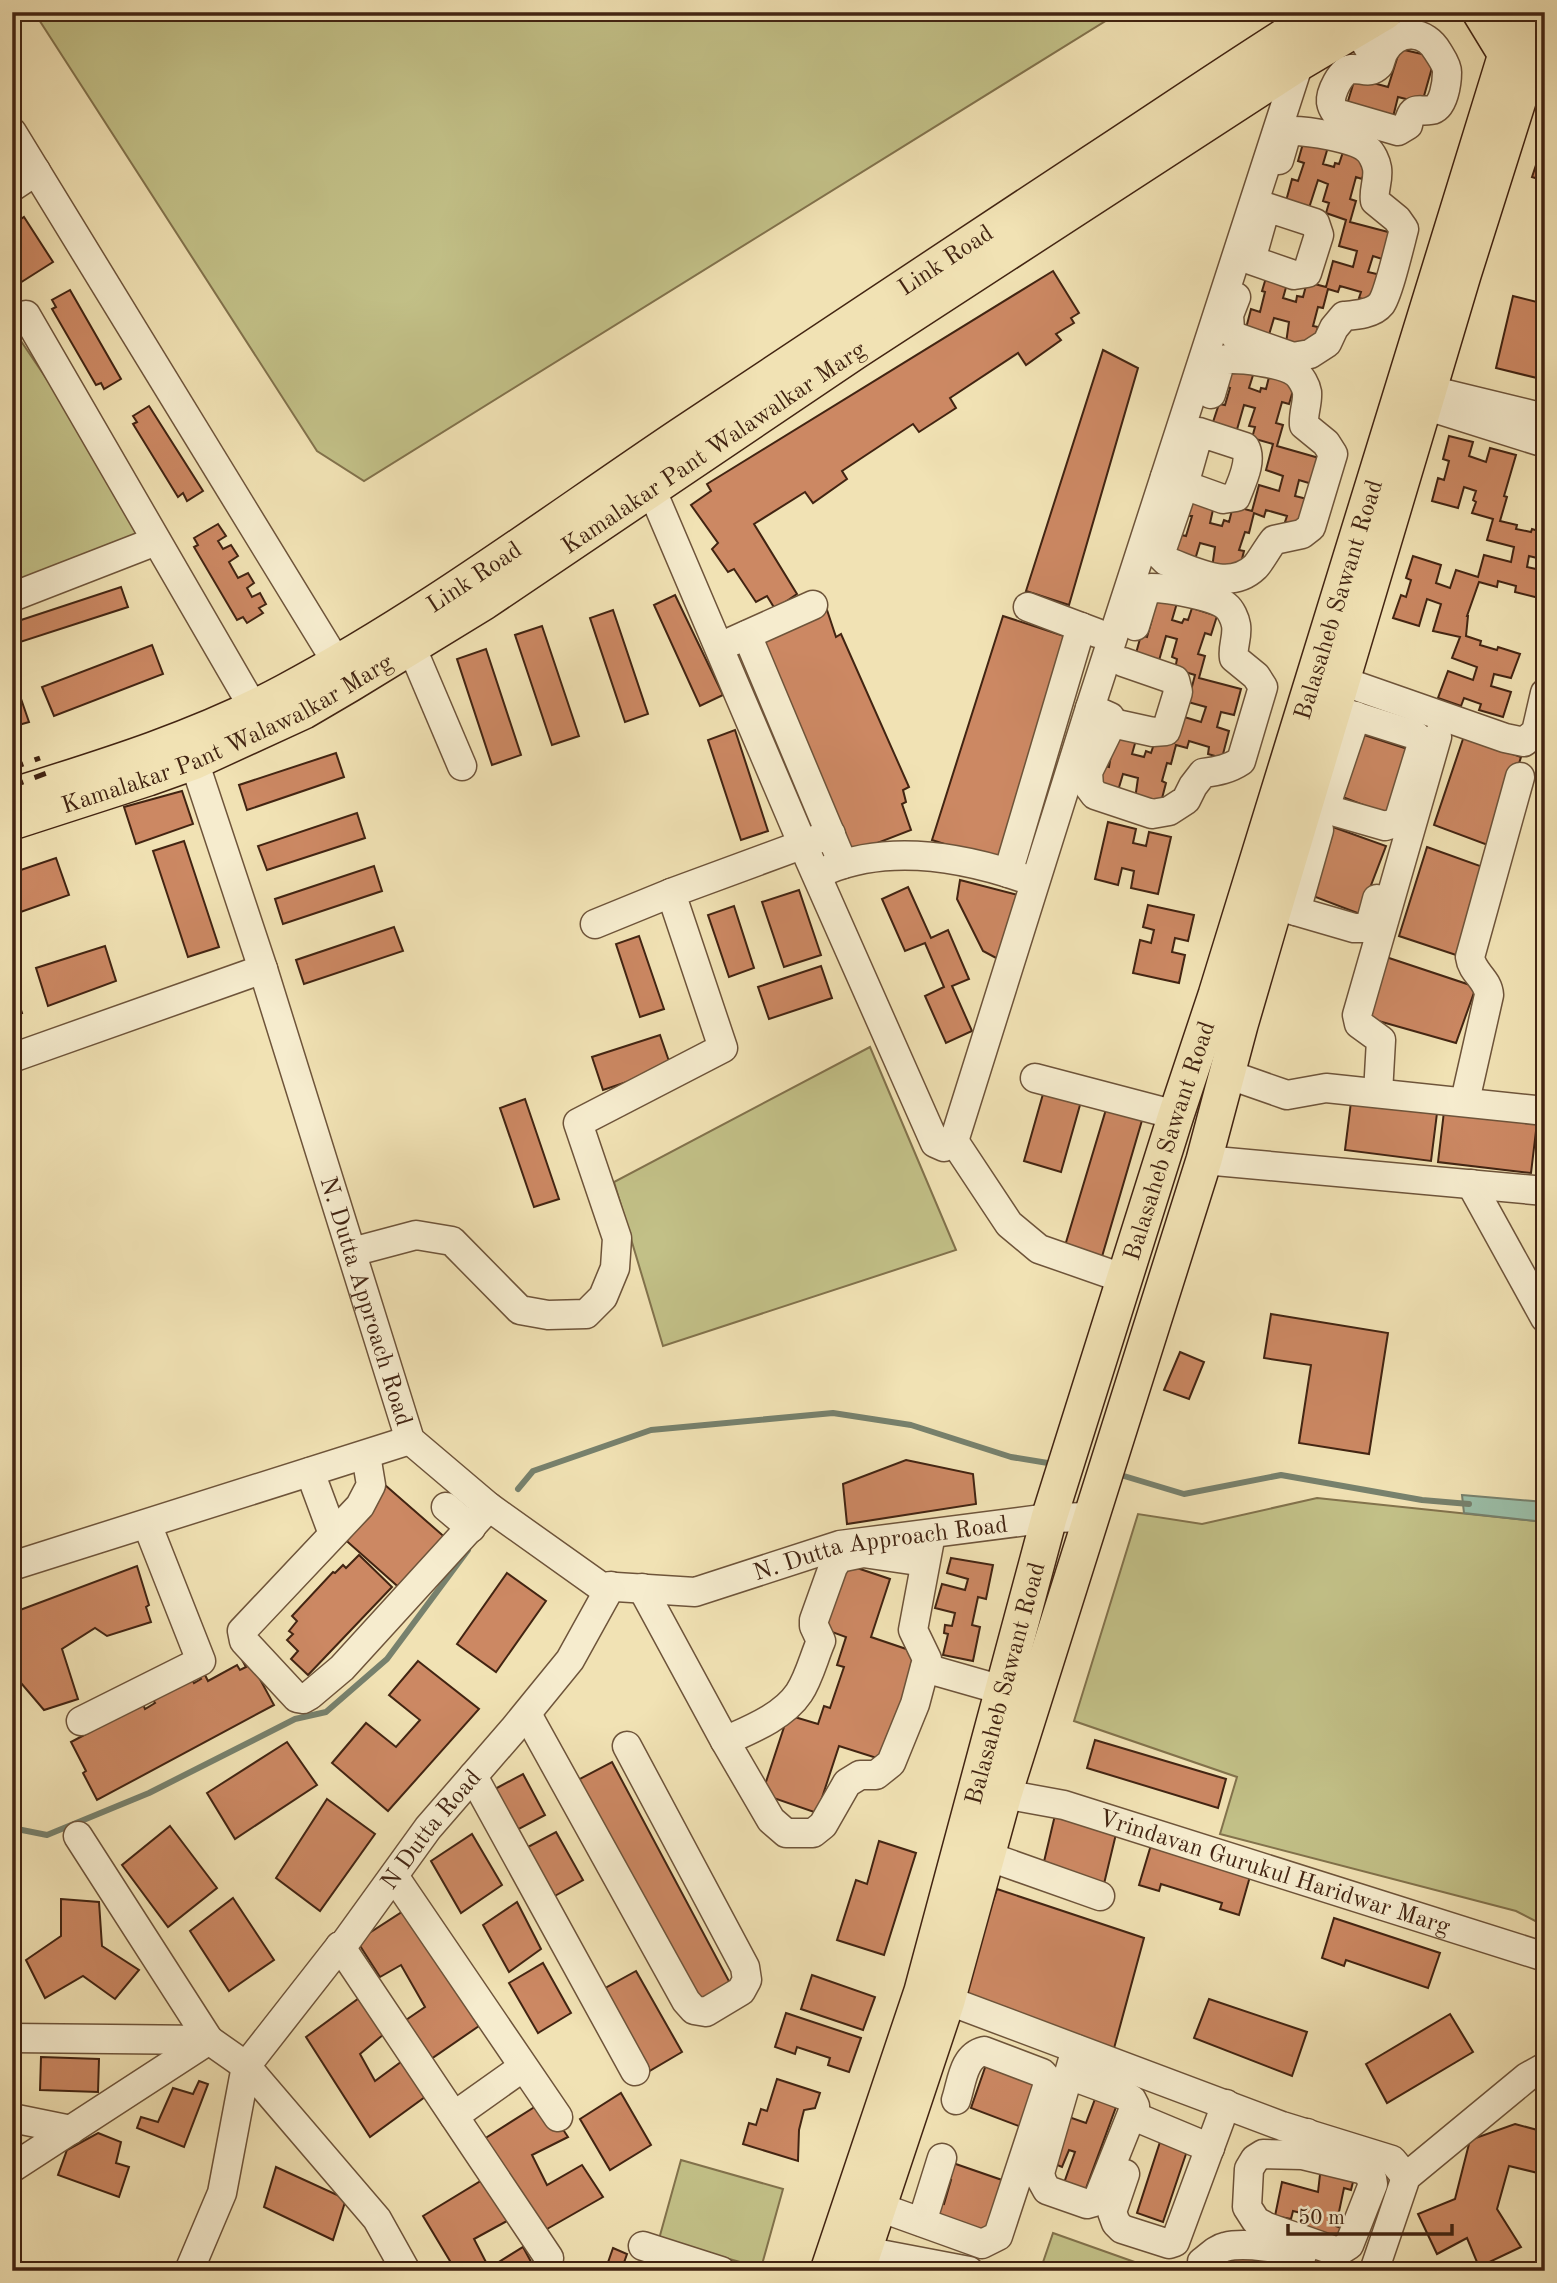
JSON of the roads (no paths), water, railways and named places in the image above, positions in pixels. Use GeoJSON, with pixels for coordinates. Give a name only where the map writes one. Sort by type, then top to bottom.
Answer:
{"type":"FeatureCollection","features":[{"type":"Feature","properties":{"kind":"main road"},"geometry":{"type":"LineString","coordinates":[[1294,48],[1323,12]]}},
{"type":"Feature","properties":{"kind":"main road"},"geometry":{"type":"LineString","coordinates":[[1480,12],[1505,53]]}},
{"type":"Feature","properties":{"kind":"main road","name":"Balasaheb Sawant Road"},"geometry":{"type":"LineString","coordinates":[[828,2271],[987,1856],[1004,1794],[1204,1160],[1227,1074],[1316,814],[1505,53],[1519,12]]}},
{"type":"Feature","properties":{"kind":"main road","name":"Balasaheb Sawant Road"},"geometry":{"type":"LineString","coordinates":[[861,2261],[879,2207],[934,1996],[1002,1690],[1049,1518],[1175,1115],[1415,411],[1545,16]]}},
{"type":"Feature","properties":{"kind":"main road","name":"Kamalakar Pant Walawalkar Marg"},"geometry":{"type":"LineString","coordinates":[[12,822],[148,778],[189,749],[304,711],[344,673],[411,646],[484,602],[646,475],[868,343],[1294,48],[1371,20]]}},
{"type":"Feature","properties":{"kind":"main road","name":"Link Road"},"geometry":{"type":"LineString","coordinates":[[12,796],[140,755],[189,749],[253,707],[344,673],[471,581],[646,475]]}},
{"type":"Feature","properties":{"kind":"street"},"geometry":{"type":"LineString","coordinates":[[1371,20],[1379,65]]}},
{"type":"Feature","properties":{"kind":"street"},"geometry":{"type":"LineString","coordinates":[[1114,654],[1145,593],[1151,588],[1218,601],[1229,608],[1236,624],[1236,638],[1232,648],[1234,658],[1256,676],[1263,687],[1241,761],[1219,771],[1203,773],[1186,800],[1169,810],[1152,814],[1095,794],[1088,787],[1088,772],[1114,654],[1175,481],[1244,257],[1259,205],[1294,48]]}},
{"type":"Feature","properties":{"kind":"street"},"geometry":{"type":"LineString","coordinates":[[1244,257],[1229,315],[1230,330],[1236,337],[1293,356],[1310,354],[1327,342],[1344,316],[1360,314],[1382,303],[1404,229],[1397,219],[1375,201],[1377,167],[1370,151],[1359,144],[1301,131],[1292,131],[1286,136],[1259,205]]}},
{"type":"Feature","properties":{"kind":"street"},"geometry":{"type":"LineString","coordinates":[[12,132],[344,673]]}},
{"type":"Feature","properties":{"kind":"street"},"geometry":{"type":"LineString","coordinates":[[12,187],[36,171]]}},
{"type":"Feature","properties":{"kind":"street"},"geometry":{"type":"LineString","coordinates":[[1244,257],[1294,275],[1307,274],[1319,235],[1315,223],[1259,205]]}},
{"type":"Feature","properties":{"kind":"street"},"geometry":{"type":"LineString","coordinates":[[12,323],[26,315],[253,707]]}},
{"type":"Feature","properties":{"kind":"street"},"geometry":{"type":"LineString","coordinates":[[1175,481],[1160,555],[1166,561],[1222,580],[1239,577],[1256,567],[1274,540],[1301,534],[1311,527],[1333,453],[1326,443],[1304,425],[1307,391],[1300,375],[1288,368],[1231,358],[1221,360],[1190,430]]}},
{"type":"Feature","properties":{"kind":"street"},"geometry":{"type":"LineString","coordinates":[[1415,411],[1545,418]]}},
{"type":"Feature","properties":{"kind":"street"},"geometry":{"type":"LineString","coordinates":[[1415,411],[1545,443]]}},
{"type":"Feature","properties":{"kind":"street"},"geometry":{"type":"LineString","coordinates":[[1175,481],[1223,499],[1236,497],[1248,459],[1245,447],[1190,430]]}},
{"type":"Feature","properties":{"kind":"street"},"geometry":{"type":"LineString","coordinates":[[646,475],[803,845],[935,1143],[944,1147],[954,1142],[1054,822],[1101,716]]}},
{"type":"Feature","properties":{"kind":"street"},"geometry":{"type":"LineString","coordinates":[[12,597],[156,541]]}},
{"type":"Feature","properties":{"kind":"street"},"geometry":{"type":"LineString","coordinates":[[719,647],[813,605]]}},
{"type":"Feature","properties":{"kind":"street"},"geometry":{"type":"LineString","coordinates":[[1028,607],[1081,627],[1114,654],[1175,680],[1178,692],[1166,731],[1153,732],[1101,716]]}},
{"type":"Feature","properties":{"kind":"street"},"geometry":{"type":"LineString","coordinates":[[1008,873],[1081,627]]}},
{"type":"Feature","properties":{"kind":"street"},"geometry":{"type":"LineString","coordinates":[[747,635],[843,864]]}},
{"type":"Feature","properties":{"kind":"street"},"geometry":{"type":"LineString","coordinates":[[411,646],[462,766]]}},
{"type":"Feature","properties":{"kind":"street"},"geometry":{"type":"LineString","coordinates":[[1344,702],[1524,742],[1535,732],[1545,693]]}},
{"type":"Feature","properties":{"kind":"street"},"geometry":{"type":"LineString","coordinates":[[1316,814],[1385,826],[1398,822],[1421,747],[1421,741],[1415,735],[1344,702]]}},
{"type":"Feature","properties":{"kind":"street"},"geometry":{"type":"LineString","coordinates":[[1378,1093],[1381,1040],[1359,1024],[1357,1016],[1437,737]]}},
{"type":"Feature","properties":{"kind":"street","name":"N. Dutta Approach Road"},"geometry":{"type":"LineString","coordinates":[[189,749],[263,969],[410,1440],[489,1507],[600,1586],[695,1592],[840,1551],[930,1534],[1049,1518],[1091,1517]]}},
{"type":"Feature","properties":{"kind":"street"},"geometry":{"type":"LineString","coordinates":[[1465,1101],[1489,995],[1488,986],[1471,964],[1469,957],[1520,777]]}},
{"type":"Feature","properties":{"kind":"street"},"geometry":{"type":"LineString","coordinates":[[1025,813],[1054,822]]}},
{"type":"Feature","properties":{"kind":"street"},"geometry":{"type":"LineString","coordinates":[[595,924],[831,834]]}},
{"type":"Feature","properties":{"kind":"street"},"geometry":{"type":"LineString","coordinates":[[1286,908],[1354,928],[1370,925],[1393,846]]}},
{"type":"Feature","properties":{"kind":"street"},"geometry":{"type":"LineString","coordinates":[[816,874],[843,864],[900,855],[971,862],[1035,882]]}},
{"type":"Feature","properties":{"kind":"street"},"geometry":{"type":"LineString","coordinates":[[352,1252],[416,1235],[452,1241],[520,1310],[548,1315],[586,1314],[603,1297],[615,1268],[617,1238],[578,1123],[723,1048],[671,893]]}},
{"type":"Feature","properties":{"kind":"street"},"geometry":{"type":"LineString","coordinates":[[12,1058],[263,969]]}},
{"type":"Feature","properties":{"kind":"street"},"geometry":{"type":"LineString","coordinates":[[1227,1074],[1287,1095],[1326,1088],[1545,1111]]}},
{"type":"Feature","properties":{"kind":"street"},"geometry":{"type":"LineString","coordinates":[[1035,1077],[1175,1115]]}},
{"type":"Feature","properties":{"kind":"street"},"geometry":{"type":"LineString","coordinates":[[954,1142],[1009,1224],[1039,1249],[1125,1279]]}},
{"type":"Feature","properties":{"kind":"street"},"geometry":{"type":"LineString","coordinates":[[1204,1160],[1545,1191]]}},
{"type":"Feature","properties":{"kind":"street"},"geometry":{"type":"LineString","coordinates":[[1471,1184],[1545,1318]]}},
{"type":"Feature","properties":{"kind":"street"},"geometry":{"type":"LineString","coordinates":[[12,1566],[410,1440]]}},
{"type":"Feature","properties":{"kind":"street"},"geometry":{"type":"LineString","coordinates":[[366,1455],[372,1485],[360,1506],[242,1631],[244,1641],[297,1698],[303,1699],[310,1695],[342,1668],[489,1507]]}},
{"type":"Feature","properties":{"kind":"street"},"geometry":{"type":"LineString","coordinates":[[310,1472],[333,1534]]}},
{"type":"Feature","properties":{"kind":"street"},"geometry":{"type":"LineString","coordinates":[[446,1507],[471,1528]]}},
{"type":"Feature","properties":{"kind":"street"},"geometry":{"type":"LineString","coordinates":[[81,1720],[201,1661],[146,1524]]}},
{"type":"Feature","properties":{"kind":"street"},"geometry":{"type":"LineString","coordinates":[[642,1588],[724,1741],[771,1820],[786,1833],[813,1833],[823,1825],[847,1783],[860,1775],[876,1775],[891,1763],[915,1704],[927,1659],[913,1630],[930,1534]]}},
{"type":"Feature","properties":{"kind":"street"},"geometry":{"type":"LineString","coordinates":[[724,1741],[757,1726],[779,1711],[799,1692],[821,1641],[814,1620],[840,1551],[925,1562]]}},
{"type":"Feature","properties":{"kind":"street","name":"N Dutta Road"},"geometry":{"type":"LineString","coordinates":[[246,2066],[340,1946],[342,1947],[428,1828],[570,1660],[611,1586]]}},
{"type":"Feature","properties":{"kind":"street"},"geometry":{"type":"LineString","coordinates":[[925,1668],[1002,1690]]}},
{"type":"Feature","properties":{"kind":"street"},"geometry":{"type":"LineString","coordinates":[[527,1714],[685,2001],[694,2010],[706,2012],[741,1991],[747,1980],[745,1967],[627,1746]]}},
{"type":"Feature","properties":{"kind":"street"},"geometry":{"type":"LineString","coordinates":[[473,1776],[635,2071]]}},
{"type":"Feature","properties":{"kind":"street","name":"Vrindavan Gurukul Haridwar Marg"},"geometry":{"type":"LineString","coordinates":[[1004,1794],[1064,1805],[1545,1957]]}},
{"type":"Feature","properties":{"kind":"street"},"geometry":{"type":"LineString","coordinates":[[78,1836],[209,2040],[246,2066],[377,2219],[406,2271]]}},
{"type":"Feature","properties":{"kind":"street"},"geometry":{"type":"LineString","coordinates":[[987,1856],[1100,1896]]}},
{"type":"Feature","properties":{"kind":"street"},"geometry":{"type":"LineString","coordinates":[[394,1876],[558,2118]]}},
{"type":"Feature","properties":{"kind":"street"},"geometry":{"type":"LineString","coordinates":[[340,1946],[549,2258]]}},
{"type":"Feature","properties":{"kind":"street"},"geometry":{"type":"LineString","coordinates":[[934,1996],[1072,2062],[1157,2079],[1226,2104],[1305,2144],[1364,2171],[1372,2178],[1373,2184],[1345,2249],[1338,2252],[1267,2227],[1256,2221],[1247,2207],[1249,2169],[1255,2159],[1263,2154],[1305,2144],[1392,2160],[1406,2177]]}},
{"type":"Feature","properties":{"kind":"street"},"geometry":{"type":"LineString","coordinates":[[12,2038],[209,2040]]}},
{"type":"Feature","properties":{"kind":"street"},"geometry":{"type":"LineString","coordinates":[[12,2168],[209,2040]]}},
{"type":"Feature","properties":{"kind":"street"},"geometry":{"type":"LineString","coordinates":[[879,2207],[982,2244],[998,2236],[1049,2081],[1042,2073],[984,2051],[969,2060],[956,2100]]}},
{"type":"Feature","properties":{"kind":"street"},"geometry":{"type":"LineString","coordinates":[[189,2271],[222,2193],[246,2066]]}},
{"type":"Feature","properties":{"kind":"street"},"geometry":{"type":"LineString","coordinates":[[454,2116],[523,2067]]}},
{"type":"Feature","properties":{"kind":"street"},"geometry":{"type":"LineString","coordinates":[[1374,2271],[1406,2177],[1527,2077],[1545,2067]]}},
{"type":"Feature","properties":{"kind":"street"},"geometry":{"type":"LineString","coordinates":[[1157,2079],[1112,2213],[1122,2229],[1169,2245],[1175,2242],[1226,2104]]}},
{"type":"Feature","properties":{"kind":"street"},"geometry":{"type":"LineString","coordinates":[[12,2118],[71,2130]]}},
{"type":"Feature","properties":{"kind":"street"},"geometry":{"type":"LineString","coordinates":[[1143,2120],[1210,2148]]}},
{"type":"Feature","properties":{"kind":"street"},"geometry":{"type":"LineString","coordinates":[[922,2222],[942,2158]]}},
{"type":"Feature","properties":{"kind":"street"},"geometry":{"type":"LineString","coordinates":[[643,2246],[703,2268]]}},
{"type":"Feature","properties":{"kind":"street"},"geometry":{"type":"LineString","coordinates":[[1203,2271],[1202,2262],[1215,2251],[1227,2246],[1246,2246],[1292,2251],[1337,2271]]}},
{"type":"Feature","properties":{"kind":"street"},"geometry":{"type":"LineString","coordinates":[[861,2261],[969,2271]]}},
{"type":"Feature","properties":{"kind":"waterway"},"geometry":{"type":"LineString","coordinates":[[518,1489],[533,1471],[651,1430],[833,1413],[911,1425],[1011,1457],[1054,1464]]}},
{"type":"Feature","properties":{"kind":"waterway"},"geometry":{"type":"LineString","coordinates":[[1124,1476],[1184,1494],[1281,1475],[1422,1500],[1469,1504]]}},
{"type":"Feature","properties":{"kind":"waterway"},"geometry":{"type":"LineString","coordinates":[[12,1828],[47,1835],[149,1793],[295,1719],[326,1712],[387,1659],[468,1550]]}},
{"type":"Feature","properties":{"kind":"railway"},"geometry":{"type":"LineString","coordinates":[[12,768],[40,758]]}},
{"type":"Feature","properties":{"kind":"railway"},"geometry":{"type":"LineString","coordinates":[[12,786],[47,773]]}}]}
